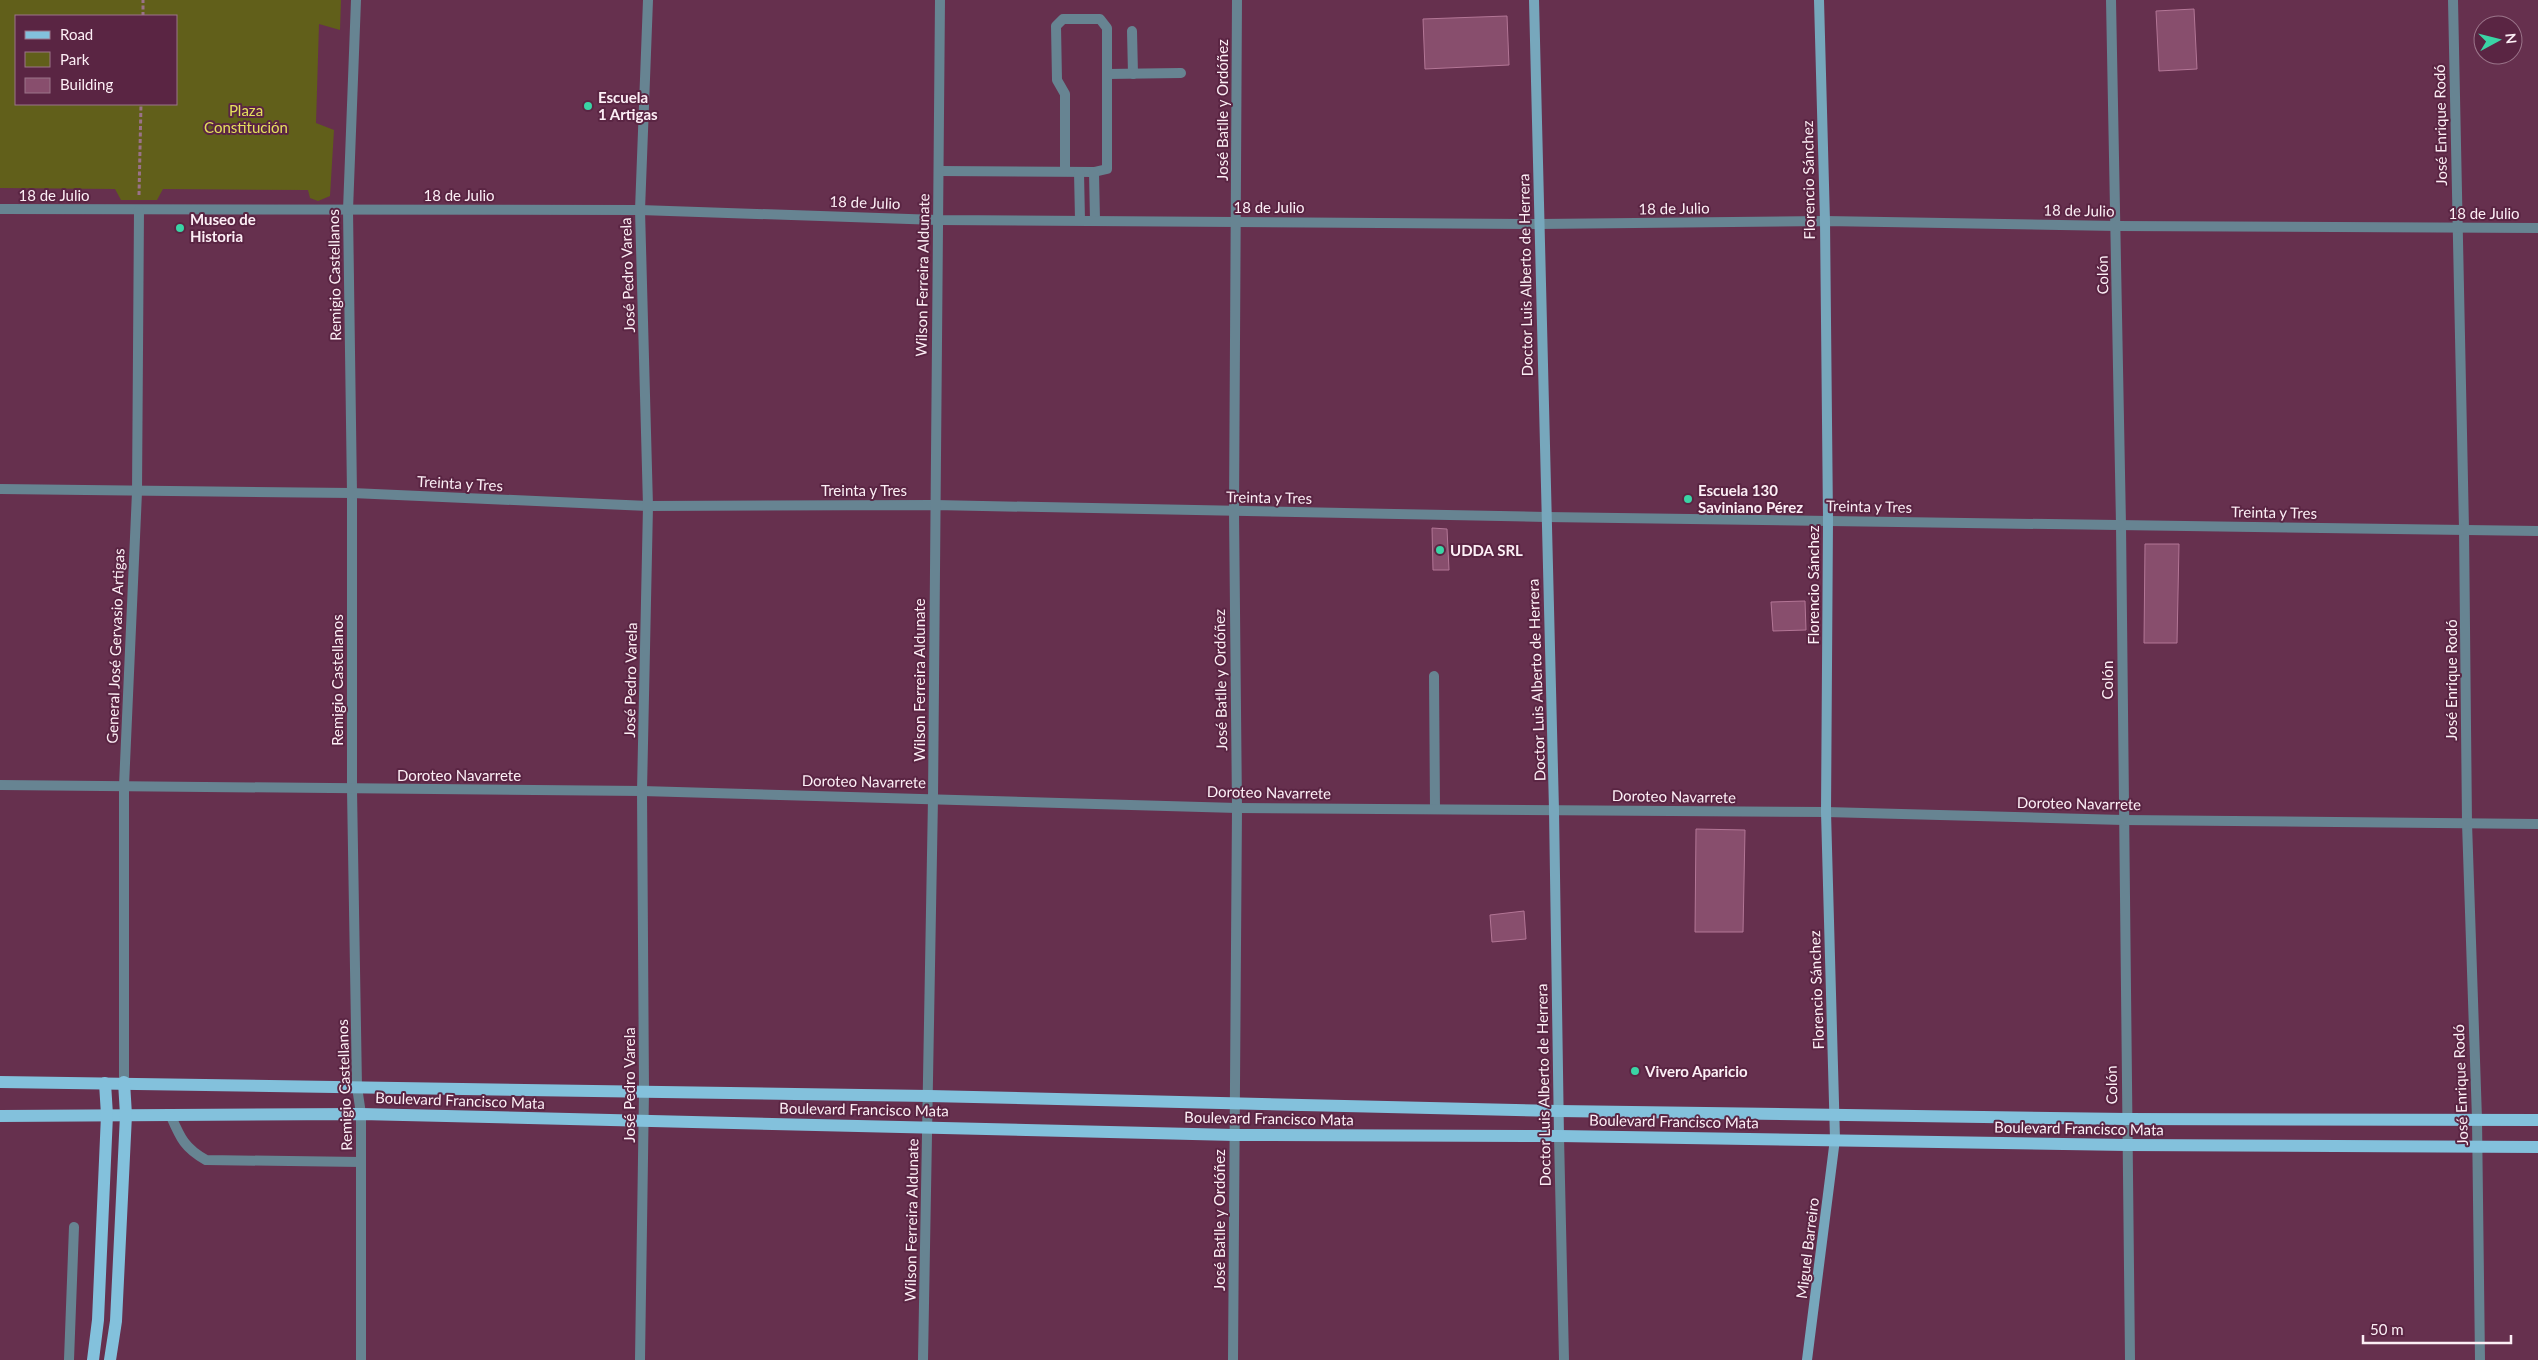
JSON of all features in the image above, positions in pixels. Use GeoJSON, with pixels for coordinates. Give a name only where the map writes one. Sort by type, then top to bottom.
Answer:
{"type":"FeatureCollection","features":[{"type":"Feature","properties":{"kind":"main road","name":"Boulevard Francisco Mata"},"geometry":{"type":"LineString","coordinates":[[0,1082],[124,1082],[929,1096],[1558,1111],[2126,1120],[2538,1120]]}},
{"type":"Feature","properties":{"kind":"main road"},"geometry":{"type":"LineString","coordinates":[[110,1360],[116,1321],[126,1115],[124,1082]]}},
{"type":"Feature","properties":{"kind":"main road"},"geometry":{"type":"LineString","coordinates":[[93,1360],[98,1320],[106,1115],[105,1083]]}},
{"type":"Feature","properties":{"kind":"main road","name":"Boulevard Francisco Mata"},"geometry":{"type":"LineString","coordinates":[[0,1116],[361,1114],[644,1122],[928,1126],[1234,1135],[1559,1136],[1835,1139],[2127,1146],[2477,1146],[2538,1148]]}},
{"type":"Feature","properties":{"kind":"street","name":"Remigio Castellanos"},"geometry":{"type":"LineString","coordinates":[[356,0],[348,210],[352,493],[352,790],[357,1087],[361,1114],[361,1360]]}},
{"type":"Feature","properties":{"kind":"street","name":"José Pedro Varela"},"geometry":{"type":"LineString","coordinates":[[640,1360],[644,1122],[642,791],[648,506],[640,210],[648,0]]}},
{"type":"Feature","properties":{"kind":"street","name":"Wilson Ferreira Aldunate"},"geometry":{"type":"LineString","coordinates":[[923,1360],[933,798],[940,0]]}},
{"type":"Feature","properties":{"kind":"street","name":"José Batlle y Ordóñez"},"geometry":{"type":"LineString","coordinates":[[1233,1360],[1237,808],[1234,511],[1237,0]]}},
{"type":"Feature","properties":{"kind":"street","name":"Doctor Luis Alberto de Herrera"},"geometry":{"type":"LineString","coordinates":[[1534,0],[1554,810],[1564,1360]]}},
{"type":"Feature","properties":{"kind":"street","name":"Florencio Sánchez"},"geometry":{"type":"LineString","coordinates":[[1819,0],[1825,221],[1828,520],[1826,812],[1835,1139]]}},
{"type":"Feature","properties":{"kind":"street","name":"Colón"},"geometry":{"type":"LineString","coordinates":[[2111,0],[2116,226],[2130,1360]]}},
{"type":"Feature","properties":{"kind":"street","name":"José Enrique Rodó"},"geometry":{"type":"LineString","coordinates":[[2453,0],[2464,529],[2467,823],[2477,1146],[2480,1360]]}},
{"type":"Feature","properties":{"kind":"street"},"geometry":{"type":"LineString","coordinates":[[938,171],[1065,172],[1102,172],[1107,169],[1107,28],[1100,19],[1063,20],[1058,22],[1056,26],[1057,80],[1065,94],[1065,172]]}},
{"type":"Feature","properties":{"kind":"street"},"geometry":{"type":"LineString","coordinates":[[1132,32],[1133,74]]}},
{"type":"Feature","properties":{"kind":"street"},"geometry":{"type":"LineString","coordinates":[[1107,74],[1181,73]]}},
{"type":"Feature","properties":{"kind":"street"},"geometry":{"type":"LineString","coordinates":[[1079,172],[1080,220]]}},
{"type":"Feature","properties":{"kind":"street"},"geometry":{"type":"LineString","coordinates":[[1094,172],[1095,220]]}},
{"type":"Feature","properties":{"kind":"street","name":"18 de Julio"},"geometry":{"type":"LineString","coordinates":[[0,209],[640,210],[938,220],[1539,224],[1825,221],[2116,226],[2538,228]]}},
{"type":"Feature","properties":{"kind":"street","name":"General José Gervasio Artigas"},"geometry":{"type":"LineString","coordinates":[[124,1082],[124,786],[137,492],[139,210]]}},
{"type":"Feature","properties":{"kind":"street","name":"Treinta y Tres"},"geometry":{"type":"LineString","coordinates":[[0,489],[352,493],[648,506],[935,505],[1546,517],[2538,531]]}},
{"type":"Feature","properties":{"kind":"street"},"geometry":{"type":"LineString","coordinates":[[1434,676],[1435,809]]}},
{"type":"Feature","properties":{"kind":"street","name":"Doroteo Navarrete"},"geometry":{"type":"LineString","coordinates":[[0,785],[352,790],[642,791],[1237,808],[1826,812],[2123,820],[2538,824]]}},
{"type":"Feature","properties":{"kind":"street"},"geometry":{"type":"LineString","coordinates":[[170,1114],[183,1142],[190,1152],[206,1160],[361,1162]]}},
{"type":"Feature","properties":{"kind":"street","name":"Miguel Barreiro"},"geometry":{"type":"LineString","coordinates":[[1808,1360],[1835,1139]]}},
{"type":"Feature","properties":{"kind":"street"},"geometry":{"type":"LineString","coordinates":[[69,1360],[74,1227]]}},
{"type":"Feature","properties":{"kind":"path"},"geometry":{"type":"LineString","coordinates":[[142,15],[143,0]]}},
{"type":"Feature","properties":{"kind":"path"},"geometry":{"type":"LineString","coordinates":[[139,210],[141,105]]}},
{"type":"Feature","properties":{"kind":"green space","name":"Plaza Constitución"},"geometry":{"type":"Polygon","coordinates":[[[0,0],[341,0],[340,30],[319,24],[316,123],[334,130],[330,196],[318,201],[310,198],[308,190],[163,189],[157,200],[121,200],[115,189],[0,188],[0,0]]]}},
{"type":"Feature","properties":{"kind":"building"},"geometry":{"type":"Polygon","coordinates":[[[2194,9],[2197,69],[2159,71],[2156,11],[2194,9]]]}},
{"type":"Feature","properties":{"kind":"building"},"geometry":{"type":"Polygon","coordinates":[[[1507,16],[1509,65],[1425,69],[1423,19],[1507,16]]]}},
{"type":"Feature","properties":{"kind":"building","name":"UDDA SRL"},"geometry":{"type":"Polygon","coordinates":[[[1432,528],[1447,529],[1449,570],[1433,570],[1432,528]]]}},
{"type":"Feature","properties":{"kind":"building"},"geometry":{"type":"Polygon","coordinates":[[[2145,544],[2179,544],[2177,643],[2144,643],[2145,544]]]}},
{"type":"Feature","properties":{"kind":"building"},"geometry":{"type":"Polygon","coordinates":[[[1805,601],[1806,630],[1773,631],[1771,602],[1805,601]]]}},
{"type":"Feature","properties":{"kind":"building"},"geometry":{"type":"Polygon","coordinates":[[[1696,829],[1745,830],[1743,932],[1695,932],[1696,829]]]}},
{"type":"Feature","properties":{"kind":"building"},"geometry":{"type":"Polygon","coordinates":[[[1524,911],[1526,939],[1492,942],[1490,915],[1524,911]]]}},
{"type":"Feature","properties":{"kind":"place","name":"Escuela 1 Artigas"},"geometry":{"type":"Point","coordinates":[588,106]}},
{"type":"Feature","properties":{"kind":"place","name":"Museo de Historia"},"geometry":{"type":"Point","coordinates":[180,228]}},
{"type":"Feature","properties":{"kind":"place","name":"Escuela 130 Saviniano Pérez"},"geometry":{"type":"Point","coordinates":[1688,499]}},
{"type":"Feature","properties":{"kind":"place","name":"UDDA SRL"},"geometry":{"type":"Point","coordinates":[1440,550]}},
{"type":"Feature","properties":{"kind":"place","name":"Vivero Aparicio"},"geometry":{"type":"Point","coordinates":[1635,1071]}}]}
